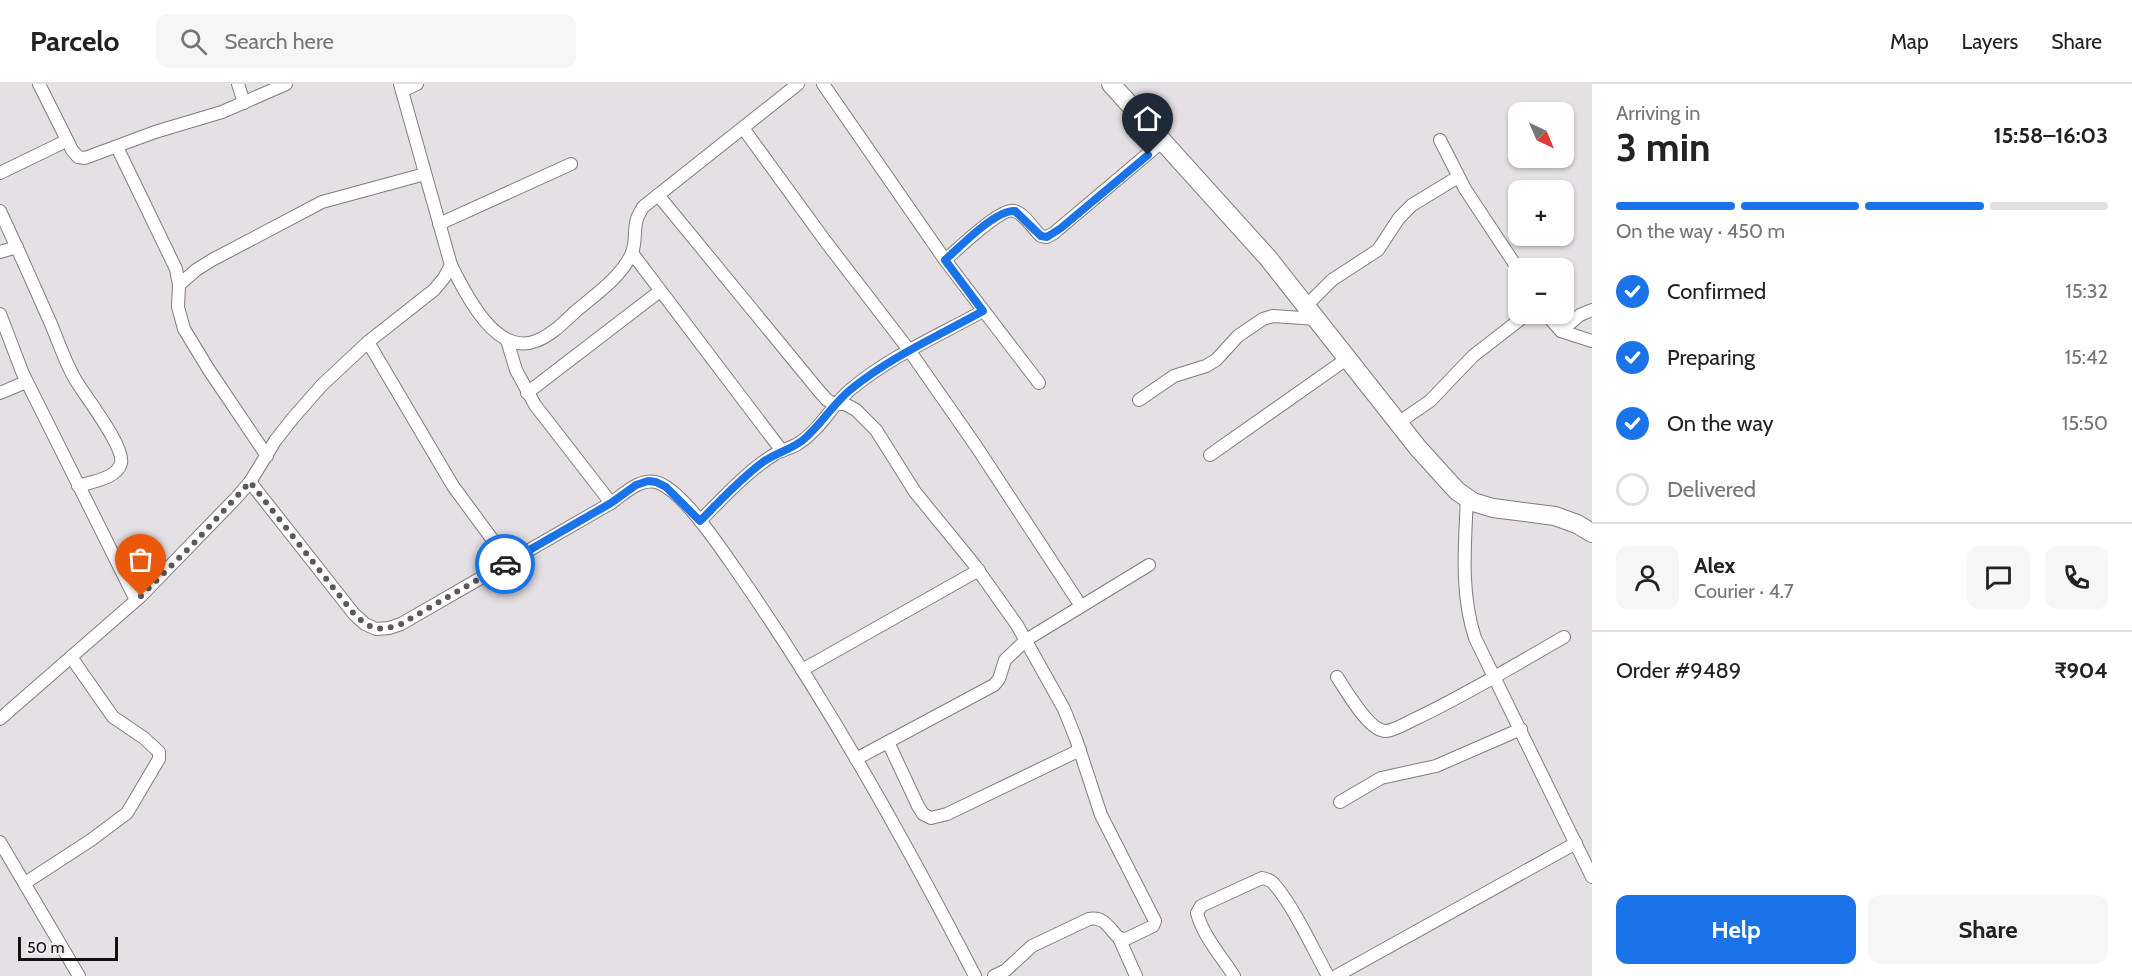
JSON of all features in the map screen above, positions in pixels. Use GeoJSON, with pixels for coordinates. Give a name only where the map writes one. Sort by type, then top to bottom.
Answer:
{"type":"FeatureCollection","features":[{"type":"Feature","properties":{"kind":"main road"},"geometry":{"type":"LineString","coordinates":[[1111,84],[1268,258],[1398,423],[1457,491],[1473,502],[1494,508],[1555,516],[1577,524],[1592,533]]}},
{"type":"Feature","properties":{"kind":"street"},"geometry":{"type":"LineString","coordinates":[[39,84],[66,141],[78,157],[86,158],[155,132],[244,103],[286,84]]}},
{"type":"Feature","properties":{"kind":"street"},"geometry":{"type":"LineString","coordinates":[[238,84],[244,103]]}},
{"type":"Feature","properties":{"kind":"street"},"geometry":{"type":"LineString","coordinates":[[417,84],[401,88],[451,265],[474,306],[498,334],[511,343],[523,344],[534,342],[548,335],[624,268],[632,253],[636,220],[643,207],[798,84]]}},
{"type":"Feature","properties":{"kind":"street"},"geometry":{"type":"LineString","coordinates":[[777,84],[784,96]]}},
{"type":"Feature","properties":{"kind":"street"},"geometry":{"type":"LineString","coordinates":[[823,84],[945,260],[1039,383]]}},
{"type":"Feature","properties":{"kind":"street"},"geometry":{"type":"LineString","coordinates":[[743,128],[909,350],[976,446],[1081,606]]}},
{"type":"Feature","properties":{"kind":"street"},"geometry":{"type":"LineString","coordinates":[[1440,140],[1458,177],[1511,258]]}},
{"type":"Feature","properties":{"kind":"street"},"geometry":{"type":"LineString","coordinates":[[0,172],[66,141]]}},
{"type":"Feature","properties":{"kind":"street"},"geometry":{"type":"LineString","coordinates":[[945,260],[992,220],[1008,210],[1021,215],[1041,236],[1047,237],[1163,141]]}},
{"type":"Feature","properties":{"kind":"street"},"geometry":{"type":"LineString","coordinates":[[117,147],[176,269],[180,285],[178,307],[184,329],[267,456]]}},
{"type":"Feature","properties":{"kind":"street"},"geometry":{"type":"LineString","coordinates":[[439,224],[572,164]]}},
{"type":"Feature","properties":{"kind":"street"},"geometry":{"type":"LineString","coordinates":[[180,285],[196,270],[212,260],[304,210],[340,196],[425,174]]}},
{"type":"Feature","properties":{"kind":"street"},"geometry":{"type":"LineString","coordinates":[[1139,400],[1174,376],[1206,366],[1216,360],[1238,336],[1263,319],[1312,312],[1332,280],[1378,250],[1399,218],[1412,205],[1458,177]]}},
{"type":"Feature","properties":{"kind":"street"},"geometry":{"type":"LineString","coordinates":[[658,195],[819,391],[835,404],[845,404],[856,410],[876,430],[915,492],[979,570],[1026,640],[1064,709],[1101,816],[1155,921],[1153,926],[1139,934],[1126,939],[1119,938]]}},
{"type":"Feature","properties":{"kind":"street"},"geometry":{"type":"LineString","coordinates":[[0,211],[75,379],[99,412],[120,453],[122,462],[118,469],[111,474],[78,486]]}},
{"type":"Feature","properties":{"kind":"street"},"geometry":{"type":"LineString","coordinates":[[0,252],[17,247]]}},
{"type":"Feature","properties":{"kind":"street"},"geometry":{"type":"LineString","coordinates":[[632,253],[782,451]]}},
{"type":"Feature","properties":{"kind":"street"},"geometry":{"type":"LineString","coordinates":[[0,718],[136,600],[196,541],[250,482],[293,418],[322,385],[368,342],[434,290],[451,265]]}},
{"type":"Feature","properties":{"kind":"street"},"geometry":{"type":"LineString","coordinates":[[527,393],[660,291]]}},
{"type":"Feature","properties":{"kind":"street"},"geometry":{"type":"LineString","coordinates":[[1561,331],[1580,315],[1592,309]]}},
{"type":"Feature","properties":{"kind":"street"},"geometry":{"type":"LineString","coordinates":[[700,521],[754,469],[810,434],[835,404],[877,370],[909,350],[983,311]]}},
{"type":"Feature","properties":{"kind":"street"},"geometry":{"type":"LineString","coordinates":[[0,314],[26,382],[136,600]]}},
{"type":"Feature","properties":{"kind":"street"},"geometry":{"type":"LineString","coordinates":[[1398,423],[1431,401],[1473,356],[1514,324]]}},
{"type":"Feature","properties":{"kind":"street"},"geometry":{"type":"LineString","coordinates":[[1555,324],[1561,331],[1592,341]]}},
{"type":"Feature","properties":{"kind":"street"},"geometry":{"type":"LineString","coordinates":[[507,340],[516,370],[534,405],[611,503]]}},
{"type":"Feature","properties":{"kind":"street"},"geometry":{"type":"LineString","coordinates":[[368,342],[453,486],[509,562]]}},
{"type":"Feature","properties":{"kind":"street"},"geometry":{"type":"LineString","coordinates":[[1210,455],[1348,358]]}},
{"type":"Feature","properties":{"kind":"street"},"geometry":{"type":"LineString","coordinates":[[0,393],[26,382]]}},
{"type":"Feature","properties":{"kind":"street"},"geometry":{"type":"LineString","coordinates":[[250,482],[349,609],[365,624],[376,629],[401,624],[611,503],[636,485],[648,481],[666,487],[700,521],[746,584],[802,670],[918,868],[975,976]]}},
{"type":"Feature","properties":{"kind":"street"},"geometry":{"type":"LineString","coordinates":[[1467,497],[1464,576],[1466,599],[1475,638],[1592,877]]}},
{"type":"Feature","properties":{"kind":"street"},"geometry":{"type":"LineString","coordinates":[[856,759],[994,685],[999,679],[1005,660],[1026,640],[1149,565]]}},
{"type":"Feature","properties":{"kind":"street"},"geometry":{"type":"LineString","coordinates":[[802,670],[979,570]]}},
{"type":"Feature","properties":{"kind":"street"},"geometry":{"type":"LineString","coordinates":[[1336,677],[1369,722],[1385,731],[1437,709],[1564,637]]}},
{"type":"Feature","properties":{"kind":"street"},"geometry":{"type":"LineString","coordinates":[[25,883],[91,840],[127,813],[159,759],[159,752],[154,746],[113,717],[71,657]]}},
{"type":"Feature","properties":{"kind":"street"},"geometry":{"type":"LineString","coordinates":[[1340,802],[1381,778],[1436,766],[1521,729]]}},
{"type":"Feature","properties":{"kind":"street"},"geometry":{"type":"LineString","coordinates":[[888,742],[918,806],[923,814],[931,818],[947,814],[1080,750]]}},
{"type":"Feature","properties":{"kind":"street"},"geometry":{"type":"LineString","coordinates":[[0,842],[79,976]]}},
{"type":"Feature","properties":{"kind":"street"},"geometry":{"type":"LineString","coordinates":[[1336,976],[1576,843]]}},
{"type":"Feature","properties":{"kind":"street"},"geometry":{"type":"LineString","coordinates":[[1234,976],[1199,922],[1197,913],[1201,906],[1262,878],[1274,884],[1328,976]]}},
{"type":"Feature","properties":{"kind":"street"},"geometry":{"type":"LineString","coordinates":[[994,976],[1006,970],[1032,946],[1089,919],[1097,918],[1103,920],[1119,938],[1136,976]]}},
{"type":"Feature","properties":{"kind":"way so far"},"geometry":{"type":"LineString","coordinates":[[141,596],[250,482],[354,614],[365,624],[376,629],[401,624],[505,564]]}},
{"type":"Feature","properties":{"kind":"route"},"geometry":{"type":"LineString","coordinates":[[505,564],[611,503],[636,485],[648,481],[666,487],[700,521],[754,469],[776,453],[800,442],[810,434],[850,390],[892,360],[983,311],[945,260],[992,220],[1008,210],[1015,211],[1041,236],[1047,237],[1102,195],[1148,155]]}}]}
